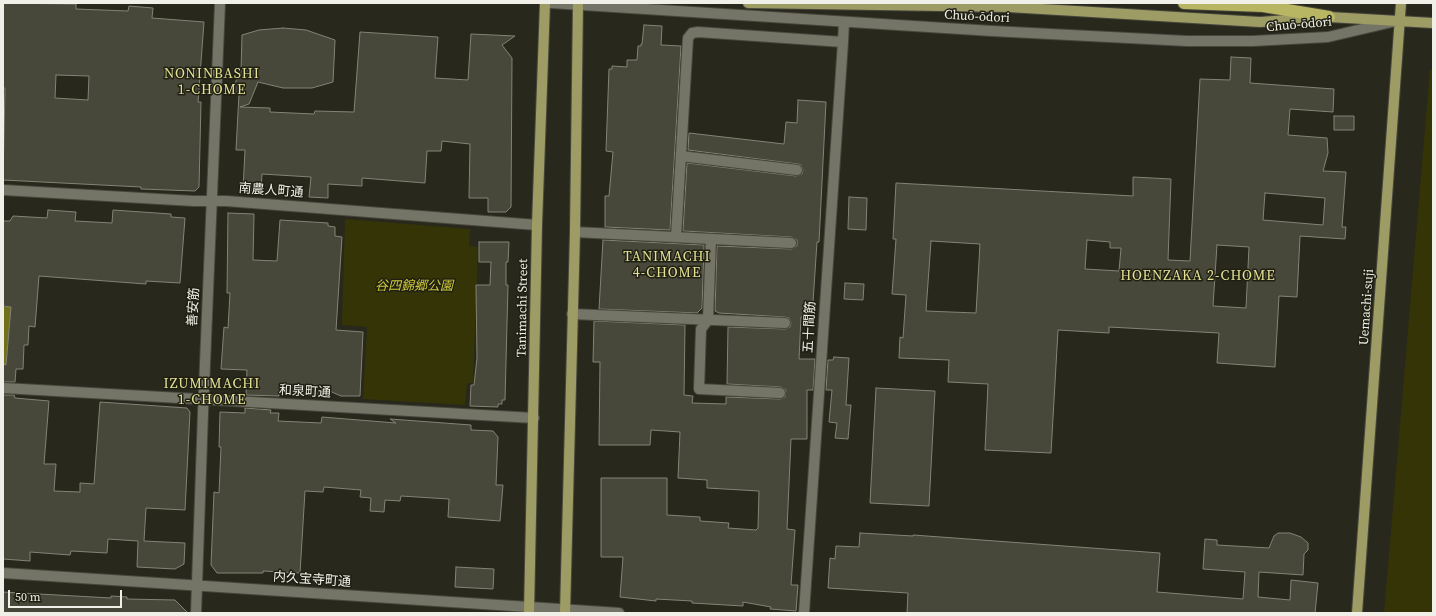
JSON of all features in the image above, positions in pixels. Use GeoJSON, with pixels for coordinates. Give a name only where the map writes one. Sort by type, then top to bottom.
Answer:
{"type":"FeatureCollection","features":[{"type":"Feature","properties":{"kind":"highway"},"geometry":{"type":"LineString","coordinates":[[1184,3],[1263,6],[1329,16]]}},
{"type":"Feature","properties":{"kind":"main road","name":"Tanimachi Street"},"geometry":{"type":"LineString","coordinates":[[529,610],[537,225],[545,3]]}},
{"type":"Feature","properties":{"kind":"main road"},"geometry":{"type":"LineString","coordinates":[[748,3],[1008,7],[1260,22],[1329,16],[1433,23]]}},
{"type":"Feature","properties":{"kind":"main road","name":"Uemachi-suji"},"geometry":{"type":"LineString","coordinates":[[1357,613],[1401,3]]}},
{"type":"Feature","properties":{"kind":"main road"},"geometry":{"type":"LineString","coordinates":[[565,611],[575,232],[578,4]]}},
{"type":"Feature","properties":{"kind":"street","name":"善安筋"},"geometry":{"type":"LineString","coordinates":[[196,613],[203,399],[220,3]]}},
{"type":"Feature","properties":{"kind":"street","name":"Chuō-ōdori"},"geometry":{"type":"LineString","coordinates":[[551,3],[844,22],[1163,40],[1253,41],[1328,37],[1400,20]]}},
{"type":"Feature","properties":{"kind":"street","name":"五十間筋"},"geometry":{"type":"LineString","coordinates":[[804,613],[844,22]]}},
{"type":"Feature","properties":{"kind":"street"},"geometry":{"type":"LineString","coordinates":[[676,237],[688,38],[692,34],[698,32],[842,42]]}},
{"type":"Feature","properties":{"kind":"street"},"geometry":{"type":"LineString","coordinates":[[682,156],[797,170]]}},
{"type":"Feature","properties":{"kind":"street","name":"南農人町通"},"geometry":{"type":"LineString","coordinates":[[3,190],[212,201],[537,225]]}},
{"type":"Feature","properties":{"kind":"street"},"geometry":{"type":"LineString","coordinates":[[575,232],[792,243]]}},
{"type":"Feature","properties":{"kind":"street"},"geometry":{"type":"LineString","coordinates":[[711,239],[708,320],[701,329],[700,389],[780,393]]}},
{"type":"Feature","properties":{"kind":"street"},"geometry":{"type":"LineString","coordinates":[[572,314],[785,323]]}},
{"type":"Feature","properties":{"kind":"street","name":"和泉町通"},"geometry":{"type":"LineString","coordinates":[[3,388],[534,418]]}},
{"type":"Feature","properties":{"kind":"street","name":"内久宝寺町通"},"geometry":{"type":"LineString","coordinates":[[3,573],[529,610],[619,613]]}},
{"type":"Feature","properties":{"kind":"green space"},"geometry":{"type":"Polygon","coordinates":[[[1433,68],[1433,613],[1384,613],[1430,70],[1433,68]]]}},
{"type":"Feature","properties":{"kind":"green space","name":"谷四錦郷公園"},"geometry":{"type":"Polygon","coordinates":[[[345,219],[470,229],[469,246],[478,247],[473,383],[467,383],[465,405],[363,399],[367,327],[342,325],[345,219]]]}},
{"type":"Feature","properties":{"kind":"shaded area"},"geometry":{"type":"Polygon","coordinates":[[[3,307],[11,307],[6,365],[3,364],[3,307]]]}},
{"type":"Feature","properties":{"kind":"building"},"geometry":{"type":"Polygon","coordinates":[[[3,3],[76,4],[76,9],[128,11],[129,6],[153,8],[152,18],[204,22],[198,102],[201,102],[199,187],[195,191],[3,180],[5,88],[3,88],[3,3]],[[56,75],[55,98],[88,100],[89,76],[56,75]]]}},
{"type":"Feature","properties":{"kind":"building"},"geometry":{"type":"Polygon","coordinates":[[[644,25],[662,26],[661,45],[681,46],[670,230],[605,227],[605,196],[609,196],[613,152],[606,151],[609,69],[612,69],[612,66],[627,67],[627,60],[637,60],[638,46],[641,46],[642,44],[644,25]]]}},
{"type":"Feature","properties":{"kind":"building"},"geometry":{"type":"Polygon","coordinates":[[[283,28],[306,30],[335,40],[333,82],[312,88],[283,88],[258,82],[249,104],[240,107],[270,108],[270,112],[314,114],[315,111],[354,112],[360,32],[438,37],[435,78],[468,80],[471,34],[515,36],[502,45],[512,58],[511,207],[506,212],[488,212],[488,198],[469,198],[470,144],[442,141],[441,151],[427,151],[425,183],[362,178],[362,186],[328,184],[328,198],[309,197],[311,177],[262,174],[261,191],[243,190],[245,150],[236,150],[239,94],[231,91],[241,71],[242,35],[259,30],[283,28]]]}},
{"type":"Feature","properties":{"kind":"building"},"geometry":{"type":"Polygon","coordinates":[[[1231,57],[1251,58],[1250,83],[1334,89],[1333,112],[1290,109],[1288,135],[1327,138],[1328,153],[1323,171],[1346,172],[1342,227],[1346,227],[1345,239],[1300,236],[1297,297],[1279,296],[1275,367],[1217,363],[1219,333],[1109,327],[1109,333],[1058,330],[1051,453],[985,450],[988,384],[948,382],[949,360],[899,358],[900,337],[903,338],[906,295],[892,294],[896,239],[893,239],[896,183],[1133,196],[1133,177],[1171,179],[1168,260],[1190,261],[1200,79],[1230,80],[1231,57]],[[1265,193],[1263,220],[1323,225],[1325,198],[1265,193]],[[1087,240],[1085,269],[1119,271],[1121,248],[1110,248],[1110,242],[1087,240]],[[931,241],[926,311],[976,313],[980,244],[931,241]],[[1217,245],[1213,306],[1246,308],[1249,247],[1217,245]]]}},
{"type":"Feature","properties":{"kind":"building"},"geometry":{"type":"Polygon","coordinates":[[[798,100],[826,102],[819,242],[817,242],[812,317],[801,317],[799,359],[815,359],[813,390],[807,390],[807,439],[791,439],[787,529],[795,530],[791,585],[798,585],[796,611],[770,609],[771,607],[743,602],[743,606],[692,603],[692,601],[656,599],[656,601],[620,597],[623,557],[601,557],[601,478],[667,478],[667,515],[700,517],[700,521],[729,523],[728,528],[756,530],[758,528],[759,491],[707,488],[707,480],[678,478],[680,432],[651,430],[650,445],[599,445],[600,362],[593,362],[594,321],[685,325],[684,395],[693,396],[692,403],[726,404],[726,397],[780,399],[785,397],[786,390],[781,387],[727,384],[728,327],[785,329],[790,327],[791,323],[789,318],[785,317],[719,313],[715,311],[717,246],[791,249],[797,246],[797,240],[791,237],[683,231],[687,163],[796,176],[802,174],[803,170],[801,165],[798,164],[688,150],[689,133],[784,144],[786,122],[797,123],[798,100]]]}},
{"type":"Feature","properties":{"kind":"building"},"geometry":{"type":"Polygon","coordinates":[[[1334,116],[1354,116],[1354,130],[1334,130],[1334,116]]]}},
{"type":"Feature","properties":{"kind":"building"},"geometry":{"type":"Polygon","coordinates":[[[849,197],[867,198],[866,230],[848,229],[849,197]]]}},
{"type":"Feature","properties":{"kind":"building"},"geometry":{"type":"Polygon","coordinates":[[[48,210],[76,212],[75,221],[112,223],[113,210],[171,214],[171,217],[185,218],[180,283],[146,281],[146,284],[39,276],[35,327],[29,326],[28,345],[24,345],[23,369],[16,369],[15,382],[3,382],[3,364],[6,365],[11,307],[3,306],[3,221],[10,221],[13,216],[47,218],[48,210]]]}},
{"type":"Feature","properties":{"kind":"building"},"geometry":{"type":"Polygon","coordinates":[[[228,213],[254,214],[253,260],[277,261],[280,220],[328,223],[328,226],[335,227],[335,236],[342,237],[336,330],[363,332],[360,396],[341,396],[325,389],[325,396],[283,393],[279,394],[279,396],[246,395],[247,370],[221,369],[224,327],[228,328],[230,293],[227,293],[228,213]]]}},
{"type":"Feature","properties":{"kind":"building"},"geometry":{"type":"Polygon","coordinates":[[[603,240],[704,245],[702,308],[697,313],[599,309],[603,240]]]}},
{"type":"Feature","properties":{"kind":"building"},"geometry":{"type":"Polygon","coordinates":[[[479,242],[509,242],[508,262],[506,262],[506,285],[508,285],[505,400],[502,400],[502,404],[498,404],[498,407],[470,406],[471,385],[474,385],[477,358],[476,285],[490,285],[491,262],[479,262],[479,242]]]}},
{"type":"Feature","properties":{"kind":"building"},"geometry":{"type":"Polygon","coordinates":[[[845,283],[864,284],[863,300],[844,299],[845,283]]]}},
{"type":"Feature","properties":{"kind":"building"},"geometry":{"type":"Polygon","coordinates":[[[834,357],[849,358],[846,405],[851,405],[848,439],[835,438],[837,423],[829,422],[832,390],[826,390],[828,360],[833,360],[834,357]]]}},
{"type":"Feature","properties":{"kind":"building"},"geometry":{"type":"Polygon","coordinates":[[[876,388],[935,391],[929,506],[870,503],[876,388]]]}},
{"type":"Feature","properties":{"kind":"building"},"geometry":{"type":"Polygon","coordinates":[[[3,395],[14,395],[15,398],[49,401],[44,464],[56,464],[54,491],[80,492],[80,483],[94,484],[100,402],[187,408],[190,412],[185,510],[146,508],[144,541],[185,543],[184,564],[175,569],[137,567],[138,541],[108,539],[107,553],[71,551],[70,555],[30,552],[30,561],[3,559],[3,395]]]}},
{"type":"Feature","properties":{"kind":"building"},"geometry":{"type":"Polygon","coordinates":[[[245,408],[271,410],[270,413],[279,413],[278,421],[321,423],[322,417],[396,423],[390,419],[471,425],[471,430],[493,431],[498,437],[496,485],[503,485],[500,521],[448,517],[449,499],[401,496],[400,501],[385,500],[384,512],[370,511],[371,498],[360,497],[361,490],[324,487],[323,492],[305,491],[300,573],[263,571],[263,573],[217,573],[211,565],[214,492],[219,493],[221,447],[219,447],[220,412],[245,413],[245,408]]]}},
{"type":"Feature","properties":{"kind":"building"},"geometry":{"type":"Polygon","coordinates":[[[860,533],[913,535],[1160,553],[1157,592],[1243,599],[1245,572],[1203,569],[1205,539],[1217,540],[1217,545],[1269,548],[1274,536],[1278,533],[1290,533],[1301,537],[1308,543],[1308,550],[1304,554],[1303,575],[1259,572],[1258,597],[1290,600],[1291,580],[1318,583],[1315,613],[907,613],[908,593],[828,588],[830,558],[835,559],[836,546],[859,547],[860,533]]]}},
{"type":"Feature","properties":{"kind":"building"},"geometry":{"type":"Polygon","coordinates":[[[456,567],[494,569],[493,589],[455,587],[456,567]]]}},
{"type":"Feature","properties":{"kind":"building"},"geometry":{"type":"Polygon","coordinates":[[[3,592],[111,598],[111,596],[127,597],[127,599],[175,600],[188,613],[3,613],[3,592]]]}},
{"type":"Feature","properties":{"kind":"district","name":"NONINBASHI 1-CHOME"},"geometry":{"type":"Point","coordinates":[212,82]}},
{"type":"Feature","properties":{"kind":"district","name":"TANIMACHI 4-CHOME"},"geometry":{"type":"Point","coordinates":[667,266]}},
{"type":"Feature","properties":{"kind":"district","name":"HOENZAKA 2-CHOME"},"geometry":{"type":"Point","coordinates":[1198,276]}},
{"type":"Feature","properties":{"kind":"district","name":"IZUMIMACHI 1-CHOME"},"geometry":{"type":"Point","coordinates":[212,392]}}]}
